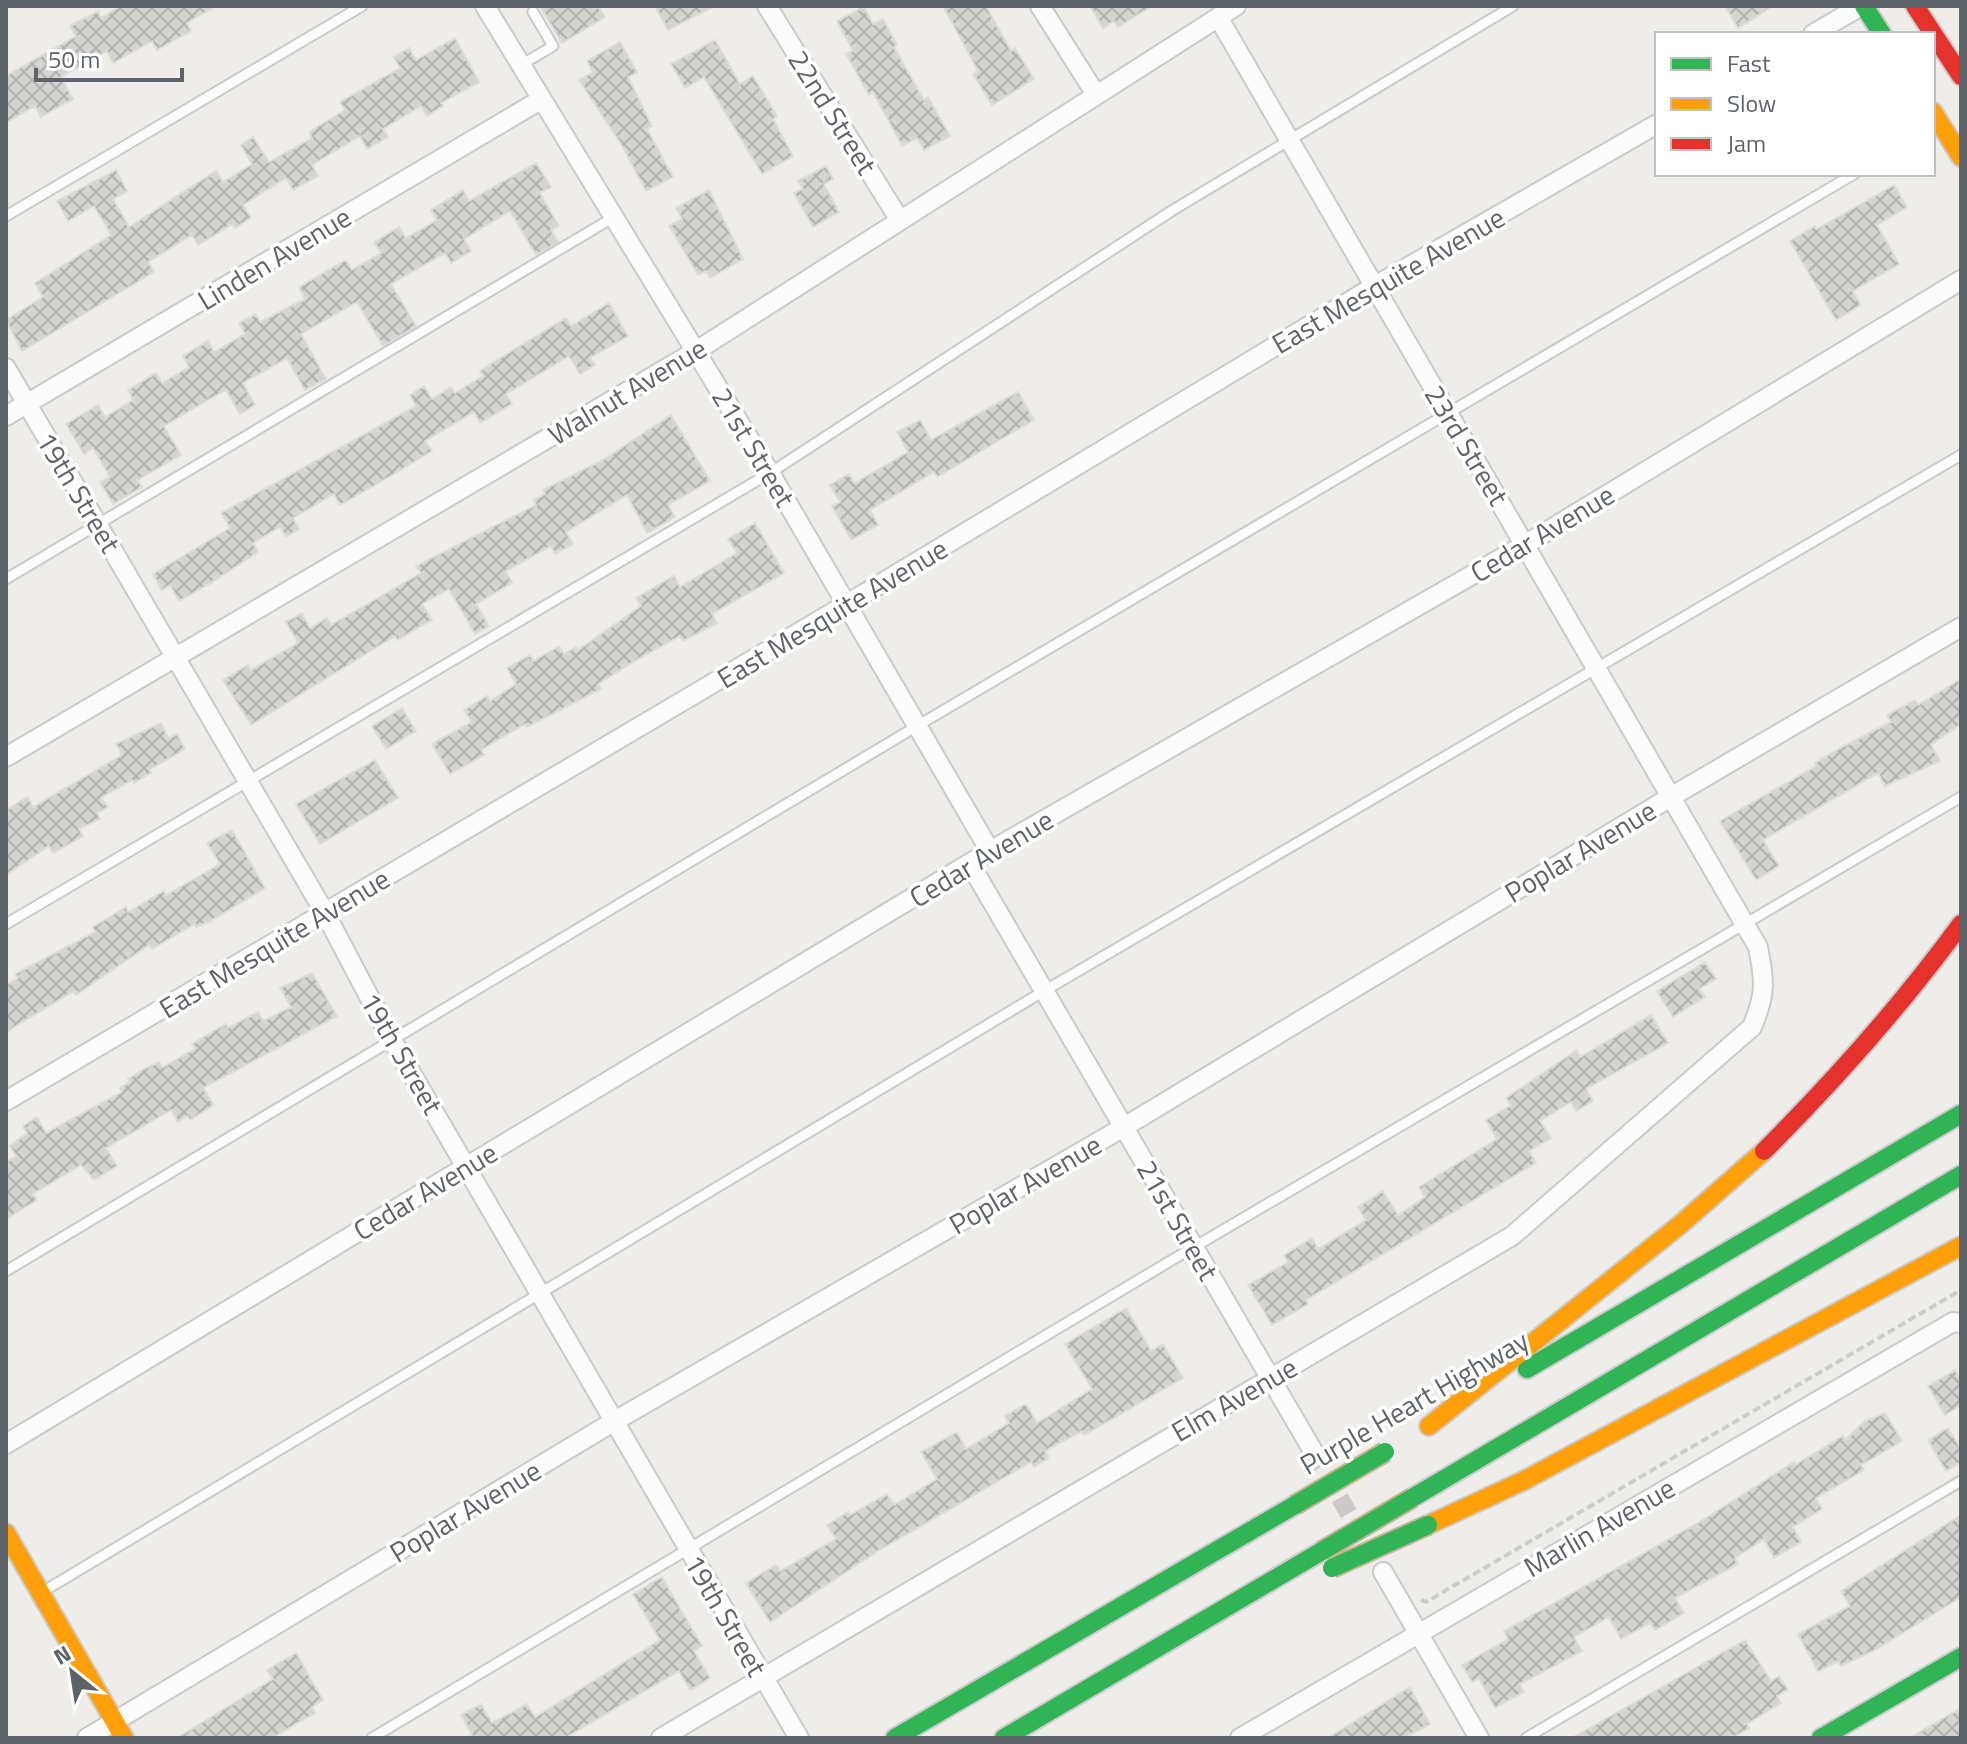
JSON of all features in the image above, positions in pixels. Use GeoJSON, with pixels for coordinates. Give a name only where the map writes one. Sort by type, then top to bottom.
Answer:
{"type":"FeatureCollection","features":[{"type":"Feature","properties":{"kind":"main road"},"geometry":{"type":"LineString","coordinates":[[1863,6],[1881,32]]}},
{"type":"Feature","properties":{"kind":"main road"},"geometry":{"type":"LineString","coordinates":[[1915,6],[1932,32]]}},
{"type":"Feature","properties":{"kind":"main road"},"geometry":{"type":"LineString","coordinates":[[1935,36],[1961,76]]}},
{"type":"Feature","properties":{"kind":"main road"},"geometry":{"type":"LineString","coordinates":[[1935,121],[1961,157]]}},
{"type":"Feature","properties":{"kind":"main road"},"geometry":{"type":"LineString","coordinates":[[1418,1433],[1681,1224],[1762,1153],[1843,1072],[1917,985],[1961,924]]}},
{"type":"Feature","properties":{"kind":"main road","name":"Purple Heart Highway"},"geometry":{"type":"LineString","coordinates":[[895,1738],[1961,1114]]}},
{"type":"Feature","properties":{"kind":"main road"},"geometry":{"type":"LineString","coordinates":[[1004,1738],[1961,1175]]}},
{"type":"Feature","properties":{"kind":"main road"},"geometry":{"type":"LineString","coordinates":[[1165,1645],[1523,1481],[1961,1246]]}},
{"type":"Feature","properties":{"kind":"main road"},"geometry":{"type":"LineString","coordinates":[[6,1533],[120,1730]]}},
{"type":"Feature","properties":{"kind":"main road"},"geometry":{"type":"LineString","coordinates":[[1821,1738],[1961,1657]]}},
{"type":"Feature","properties":{"kind":"street","name":"21st Street"},"geometry":{"type":"LineString","coordinates":[[485,6],[770,473],[990,851]]}},
{"type":"Feature","properties":{"kind":"street","name":"22nd Street"},"geometry":{"type":"LineString","coordinates":[[767,6],[899,219]]}},
{"type":"Feature","properties":{"kind":"street"},"geometry":{"type":"LineString","coordinates":[[1040,6],[1095,93]]}},
{"type":"Feature","properties":{"kind":"street","name":"Walnut Avenue"},"geometry":{"type":"LineString","coordinates":[[6,757],[696,351],[1095,93],[1236,6]]}},
{"type":"Feature","properties":{"kind":"street"},"geometry":{"type":"LineString","coordinates":[[1817,32],[1863,6]]}},
{"type":"Feature","properties":{"kind":"street","name":"23rd Street"},"geometry":{"type":"LineString","coordinates":[[1218,17],[1758,947],[1766,983],[1761,1005]]}},
{"type":"Feature","properties":{"kind":"street","name":"Linden Avenue"},"geometry":{"type":"LineString","coordinates":[[6,416],[542,99]]}},
{"type":"Feature","properties":{"kind":"street","name":"East Mesquite Avenue"},"geometry":{"type":"LineString","coordinates":[[6,1101],[847,604],[1375,286],[1655,125]]}},
{"type":"Feature","properties":{"kind":"street","name":"Cedar Avenue"},"geometry":{"type":"LineString","coordinates":[[6,1444],[990,851],[1526,544],[1961,280]]}},
{"type":"Feature","properties":{"kind":"street","name":"19th Street"},"geometry":{"type":"LineString","coordinates":[[6,368],[325,913],[392,1040],[467,1165],[537,1292],[799,1738]]}},
{"type":"Feature","properties":{"kind":"street","name":"Poplar Avenue"},"geometry":{"type":"LineString","coordinates":[[87,1738],[120,1730],[613,1422],[1124,1127],[1669,798],[1961,627]]}},
{"type":"Feature","properties":{"kind":"street","name":"21st Street"},"geometry":{"type":"LineString","coordinates":[[970,864],[1313,1451]]}},
{"type":"Feature","properties":{"kind":"street","name":"Elm Avenue"},"geometry":{"type":"LineString","coordinates":[[661,1738],[1512,1236],[1752,1027],[1761,1005]]}},
{"type":"Feature","properties":{"kind":"street","name":"Marlin Avenue"},"geometry":{"type":"LineString","coordinates":[[1240,1738],[1953,1322],[1961,1323]]}},
{"type":"Feature","properties":{"kind":"street"},"geometry":{"type":"LineString","coordinates":[[1383,1572],[1479,1738]]}},
{"type":"Feature","properties":{"kind":"lane"},"geometry":{"type":"LineString","coordinates":[[6,216],[362,6]]}},
{"type":"Feature","properties":{"kind":"lane"},"geometry":{"type":"LineString","coordinates":[[6,924],[770,473],[1289,138],[1513,6]]}},
{"type":"Feature","properties":{"kind":"lane"},"geometry":{"type":"LineString","coordinates":[[521,65],[553,46],[533,12]]}},
{"type":"Feature","properties":{"kind":"lane"},"geometry":{"type":"LineString","coordinates":[[6,1271],[917,726],[1851,176]]}},
{"type":"Feature","properties":{"kind":"lane"},"geometry":{"type":"LineString","coordinates":[[6,579],[614,217]]}},
{"type":"Feature","properties":{"kind":"lane"},"geometry":{"type":"LineString","coordinates":[[41,1593],[537,1292],[1044,991],[1961,455]]}},
{"type":"Feature","properties":{"kind":"lane"},"geometry":{"type":"LineString","coordinates":[[372,1738],[1194,1248],[1961,797]]}},
{"type":"Feature","properties":{"kind":"lane"},"geometry":{"type":"LineString","coordinates":[[1526,1738],[1961,1481]]}},
{"type":"Feature","properties":{"kind":"building"},"geometry":{"type":"Polygon","coordinates":[[[121,6],[216,6],[187,23],[191,31],[157,50],[152,41],[113,63],[107,51],[61,77],[73,99],[41,117],[35,106],[6,123],[6,76],[76,36],[70,26],[98,11],[101,18],[121,6]]]}},
{"type":"Feature","properties":{"kind":"building"},"geometry":{"type":"Polygon","coordinates":[[[540,6],[598,6],[605,17],[562,43],[540,6]]]}},
{"type":"Feature","properties":{"kind":"building"},"geometry":{"type":"Polygon","coordinates":[[[655,6],[715,6],[668,30],[655,6]]]}},
{"type":"Feature","properties":{"kind":"building"},"geometry":{"type":"Polygon","coordinates":[[[943,6],[986,6],[1011,51],[1015,48],[1034,79],[992,105],[973,74],[978,71],[943,6]]]}},
{"type":"Feature","properties":{"kind":"building"},"geometry":{"type":"Polygon","coordinates":[[[1090,6],[1152,6],[1118,27],[1114,21],[1103,28],[1090,6]]]}},
{"type":"Feature","properties":{"kind":"building"},"geometry":{"type":"Polygon","coordinates":[[[1725,6],[1773,6],[1738,28],[1725,6]]]}},
{"type":"Feature","properties":{"kind":"building"},"geometry":{"type":"Polygon","coordinates":[[[864,7],[873,24],[883,19],[897,45],[894,47],[924,100],[928,97],[950,136],[924,150],[917,138],[902,146],[873,92],[869,95],[846,54],[853,51],[837,21],[864,7]]]}},
{"type":"Feature","properties":{"kind":"building"},"geometry":{"type":"Polygon","coordinates":[[[455,38],[479,82],[441,103],[443,106],[427,116],[421,106],[383,129],[388,137],[367,149],[360,136],[312,165],[318,176],[293,190],[286,178],[243,205],[251,218],[235,228],[233,224],[198,245],[192,235],[148,262],[154,272],[22,351],[6,320],[43,297],[35,283],[111,235],[94,206],[68,221],[57,201],[116,170],[127,191],[113,199],[129,227],[216,171],[223,182],[252,164],[241,145],[253,137],[269,162],[312,138],[309,132],[345,110],[340,102],[400,68],[394,57],[409,48],[416,60],[455,38]]]}},
{"type":"Feature","properties":{"kind":"building"},"geometry":{"type":"Polygon","coordinates":[[[715,40],[740,84],[753,76],[777,116],[773,119],[793,156],[762,174],[704,77],[685,88],[671,64],[715,40]]]}},
{"type":"Feature","properties":{"kind":"building"},"geometry":{"type":"Polygon","coordinates":[[[620,42],[637,72],[628,77],[652,126],[647,129],[673,177],[646,191],[621,144],[579,80],[593,72],[587,61],[620,42]]]}},
{"type":"Feature","properties":{"kind":"building"},"geometry":{"type":"Polygon","coordinates":[[[536,163],[551,187],[540,193],[559,226],[551,230],[558,242],[536,255],[510,211],[464,239],[471,251],[451,263],[445,253],[391,284],[416,326],[383,346],[357,302],[301,334],[326,379],[305,390],[287,358],[243,383],[255,405],[240,414],[226,390],[208,400],[164,426],[181,455],[137,480],[142,487],[113,504],[100,482],[110,477],[93,448],[84,454],[66,424],[98,405],[105,417],[133,400],[128,390],[156,373],[162,383],[189,367],[183,356],[208,341],[214,352],[245,334],[239,323],[256,314],[260,322],[305,299],[299,287],[346,260],[352,270],[381,253],[374,242],[399,227],[406,238],[437,220],[431,210],[463,190],[469,201],[536,163]]]}},
{"type":"Feature","properties":{"kind":"building"},"geometry":{"type":"Polygon","coordinates":[[[826,166],[833,179],[824,184],[839,212],[813,227],[794,193],[803,189],[798,181],[826,166]]]}},
{"type":"Feature","properties":{"kind":"building"},"geometry":{"type":"Polygon","coordinates":[[[1894,185],[1907,207],[1877,225],[1899,264],[1853,291],[1861,305],[1836,320],[1790,241],[1894,185]]]}},
{"type":"Feature","properties":{"kind":"building"},"geometry":{"type":"Polygon","coordinates":[[[709,190],[743,259],[710,278],[706,271],[698,275],[669,226],[682,219],[676,208],[709,190]]]}},
{"type":"Feature","properties":{"kind":"building"},"geometry":{"type":"Polygon","coordinates":[[[609,303],[628,336],[590,358],[595,365],[580,374],[569,356],[506,394],[512,404],[480,423],[474,412],[425,441],[432,451],[384,480],[340,505],[334,494],[293,518],[299,529],[286,537],[280,527],[253,543],[258,552],[211,583],[179,601],[170,585],[162,590],[153,574],[230,528],[221,513],[416,406],[410,395],[424,386],[432,399],[451,387],[455,393],[483,376],[480,371],[566,318],[571,326],[609,303]]]}},
{"type":"Feature","properties":{"kind":"building"},"geometry":{"type":"Polygon","coordinates":[[[1018,392],[1034,420],[937,477],[934,472],[870,510],[878,525],[851,540],[832,506],[840,502],[830,485],[849,474],[855,483],[908,452],[897,432],[920,420],[931,440],[1018,392]]]}},
{"type":"Feature","properties":{"kind":"building"},"geometry":{"type":"Polygon","coordinates":[[[671,415],[710,481],[668,505],[675,517],[647,533],[627,495],[566,532],[573,544],[555,554],[551,546],[506,571],[512,583],[476,604],[489,626],[475,634],[449,589],[422,604],[432,620],[397,640],[395,636],[251,725],[223,680],[248,665],[251,670],[298,643],[286,622],[302,613],[310,628],[327,618],[331,625],[421,573],[416,566],[536,505],[534,500],[545,494],[543,490],[603,460],[671,415]]]}},
{"type":"Feature","properties":{"kind":"building"},"geometry":{"type":"Polygon","coordinates":[[[755,523],[784,573],[712,614],[717,623],[683,641],[680,636],[638,659],[598,684],[601,689],[527,727],[525,724],[481,750],[484,755],[450,774],[432,744],[472,722],[464,710],[487,696],[490,701],[516,684],[507,668],[530,655],[533,661],[559,646],[564,654],[576,647],[578,650],[641,606],[636,598],[674,576],[680,587],[737,553],[728,539],[755,523]]]}},
{"type":"Feature","properties":{"kind":"building"},"geometry":{"type":"Polygon","coordinates":[[[1961,679],[1961,724],[1931,745],[1940,761],[1885,786],[1878,773],[1763,840],[1779,866],[1756,880],[1720,821],[1816,766],[1815,763],[1840,748],[1891,722],[1887,715],[1915,700],[1918,705],[1961,679]]]}},
{"type":"Feature","properties":{"kind":"building"},"geometry":{"type":"Polygon","coordinates":[[[402,708],[416,731],[386,749],[372,726],[402,708]]]}},
{"type":"Feature","properties":{"kind":"building"},"geometry":{"type":"Polygon","coordinates":[[[161,723],[168,738],[177,734],[185,749],[149,770],[151,773],[134,783],[132,780],[101,798],[108,807],[97,813],[100,819],[79,829],[83,836],[53,853],[49,846],[6,875],[6,810],[28,797],[33,807],[122,755],[116,744],[161,723]]]}},
{"type":"Feature","properties":{"kind":"building"},"geometry":{"type":"Polygon","coordinates":[[[375,760],[398,798],[320,844],[296,804],[375,760]]]}},
{"type":"Feature","properties":{"kind":"building"},"geometry":{"type":"Polygon","coordinates":[[[232,830],[265,888],[209,922],[196,927],[195,924],[152,949],[149,945],[76,995],[74,991],[6,1032],[6,985],[18,978],[15,974],[95,932],[93,927],[126,907],[128,912],[164,891],[166,895],[220,864],[207,843],[232,830]]]}},
{"type":"Feature","properties":{"kind":"building"},"geometry":{"type":"Polygon","coordinates":[[[1705,962],[1716,979],[1699,989],[1705,997],[1673,1017],[1657,991],[1705,962]]]}},
{"type":"Feature","properties":{"kind":"building"},"geometry":{"type":"Polygon","coordinates":[[[312,973],[337,1016],[203,1088],[214,1105],[190,1120],[187,1116],[178,1122],[171,1110],[106,1148],[117,1166],[94,1180],[81,1165],[33,1194],[37,1200],[6,1219],[6,1162],[16,1156],[10,1146],[27,1133],[23,1126],[37,1117],[46,1133],[122,1092],[120,1088],[129,1082],[128,1079],[146,1068],[159,1062],[163,1067],[195,1049],[192,1044],[226,1024],[228,1028],[258,1012],[263,1021],[291,1007],[280,988],[312,973]]]}},
{"type":"Feature","properties":{"kind":"building"},"geometry":{"type":"Polygon","coordinates":[[[1651,1015],[1668,1043],[1586,1089],[1593,1101],[1576,1111],[1571,1102],[1540,1121],[1551,1138],[1529,1151],[1536,1163],[1306,1300],[1308,1304],[1272,1325],[1248,1285],[1288,1262],[1284,1255],[1312,1238],[1318,1249],[1366,1220],[1358,1207],[1383,1191],[1398,1215],[1425,1197],[1419,1187],[1497,1139],[1486,1120],[1511,1105],[1506,1098],[1577,1050],[1580,1057],[1651,1015]]]}},
{"type":"Feature","properties":{"kind":"building"},"geometry":{"type":"Polygon","coordinates":[[[1126,1308],[1151,1351],[1163,1344],[1183,1378],[1084,1435],[1082,1431],[1045,1451],[1049,1458],[1034,1467],[1031,1462],[878,1551],[770,1622],[746,1583],[776,1565],[780,1571],[836,1539],[827,1525],[848,1512],[850,1515],[887,1494],[894,1505],[937,1479],[921,1452],[957,1432],[966,1449],[1009,1423],[1005,1416],[1026,1404],[1037,1423],[1092,1389],[1065,1344],[1126,1308]]]}},
{"type":"Feature","properties":{"kind":"building"},"geometry":{"type":"Polygon","coordinates":[[[1955,1370],[1961,1380],[1961,1405],[1945,1415],[1928,1386],[1955,1370]]]}},
{"type":"Feature","properties":{"kind":"building"},"geometry":{"type":"Polygon","coordinates":[[[1885,1413],[1902,1441],[1861,1465],[1864,1470],[1816,1498],[1822,1509],[1793,1527],[1801,1542],[1774,1558],[1764,1539],[1735,1558],[1738,1564],[1675,1598],[1684,1613],[1655,1630],[1650,1623],[1621,1639],[1609,1617],[1574,1637],[1582,1651],[1520,1684],[1524,1692],[1495,1708],[1479,1678],[1472,1682],[1462,1665],[1508,1639],[1504,1631],[1698,1523],[1794,1462],[1795,1465],[1843,1436],[1845,1440],[1865,1421],[1885,1413]]]}},
{"type":"Feature","properties":{"kind":"building"},"geometry":{"type":"Polygon","coordinates":[[[1948,1428],[1961,1449],[1961,1462],[1946,1471],[1928,1440],[1948,1428]]]}},
{"type":"Feature","properties":{"kind":"building"},"geometry":{"type":"Polygon","coordinates":[[[1961,1515],[1961,1597],[1875,1650],[1841,1666],[1838,1661],[1818,1672],[1798,1634],[1850,1606],[1841,1591],[1961,1515]]]}},
{"type":"Feature","properties":{"kind":"building"},"geometry":{"type":"Polygon","coordinates":[[[662,1577],[702,1646],[694,1651],[710,1678],[690,1690],[679,1671],[565,1738],[466,1738],[472,1735],[461,1715],[481,1704],[492,1723],[527,1704],[535,1717],[660,1640],[633,1594],[662,1577]]]}},
{"type":"Feature","properties":{"kind":"building"},"geometry":{"type":"Polygon","coordinates":[[[1745,1640],[1771,1681],[1779,1676],[1788,1690],[1777,1696],[1781,1703],[1747,1724],[1749,1728],[1732,1738],[1572,1738],[1745,1640]]]}},
{"type":"Feature","properties":{"kind":"building"},"geometry":{"type":"Polygon","coordinates":[[[296,1653],[323,1700],[312,1707],[315,1713],[272,1738],[177,1738],[273,1679],[267,1670],[296,1653]]]}},
{"type":"Feature","properties":{"kind":"building"},"geometry":{"type":"Polygon","coordinates":[[[1410,1687],[1430,1724],[1404,1738],[1328,1738],[1410,1687]]]}},
{"type":"Feature","properties":{"kind":"building"},"geometry":{"type":"Polygon","coordinates":[[[1961,1708],[1961,1738],[1910,1738],[1961,1708]]]}},
{"type":"Feature","properties":{"kind":"tunnel"},"geometry":{"type":"LineString","coordinates":[[1313,1451],[1361,1535]]}},
{"type":"Feature","properties":{"kind":"traffic: fast"},"geometry":{"type":"LineString","coordinates":[[1864,6],[1881,32]]}},
{"type":"Feature","properties":{"kind":"traffic: fast"},"geometry":{"type":"LineString","coordinates":[[1527,1369],[1961,1114]]}},
{"type":"Feature","properties":{"kind":"traffic: fast"},"geometry":{"type":"LineString","coordinates":[[1412,1498],[1961,1175]]}},
{"type":"Feature","properties":{"kind":"traffic: fast"},"geometry":{"type":"LineString","coordinates":[[1295,1505],[1385,1452]]}},
{"type":"Feature","properties":{"kind":"traffic: fast"},"geometry":{"type":"LineString","coordinates":[[1322,1551],[1412,1498]]}},
{"type":"Feature","properties":{"kind":"traffic: fast"},"geometry":{"type":"LineString","coordinates":[[895,1738],[1295,1505]]}},
{"type":"Feature","properties":{"kind":"traffic: fast"},"geometry":{"type":"LineString","coordinates":[[1332,1568],[1428,1525]]}},
{"type":"Feature","properties":{"kind":"traffic: fast"},"geometry":{"type":"LineString","coordinates":[[1004,1738],[1322,1551]]}},
{"type":"Feature","properties":{"kind":"traffic: fast"},"geometry":{"type":"LineString","coordinates":[[1821,1738],[1961,1657]]}},
{"type":"Feature","properties":{"kind":"traffic: slow"},"geometry":{"type":"LineString","coordinates":[[1935,115],[1961,157]]}},
{"type":"Feature","properties":{"kind":"traffic: slow"},"geometry":{"type":"LineString","coordinates":[[1429,1426],[1681,1224],[1764,1151]]}},
{"type":"Feature","properties":{"kind":"traffic: slow"},"geometry":{"type":"LineString","coordinates":[[1428,1525],[1523,1481],[1961,1246]]}},
{"type":"Feature","properties":{"kind":"traffic: slow"},"geometry":{"type":"LineString","coordinates":[[6,1533],[124,1738]]}},
{"type":"Feature","properties":{"kind":"traffic: jam"},"geometry":{"type":"LineString","coordinates":[[1915,6],[1932,32]]}},
{"type":"Feature","properties":{"kind":"traffic: jam"},"geometry":{"type":"LineString","coordinates":[[1935,36],[1961,76]]}},
{"type":"Feature","properties":{"kind":"traffic: jam"},"geometry":{"type":"LineString","coordinates":[[1764,1151],[1867,1042],[1961,924]]}}]}
